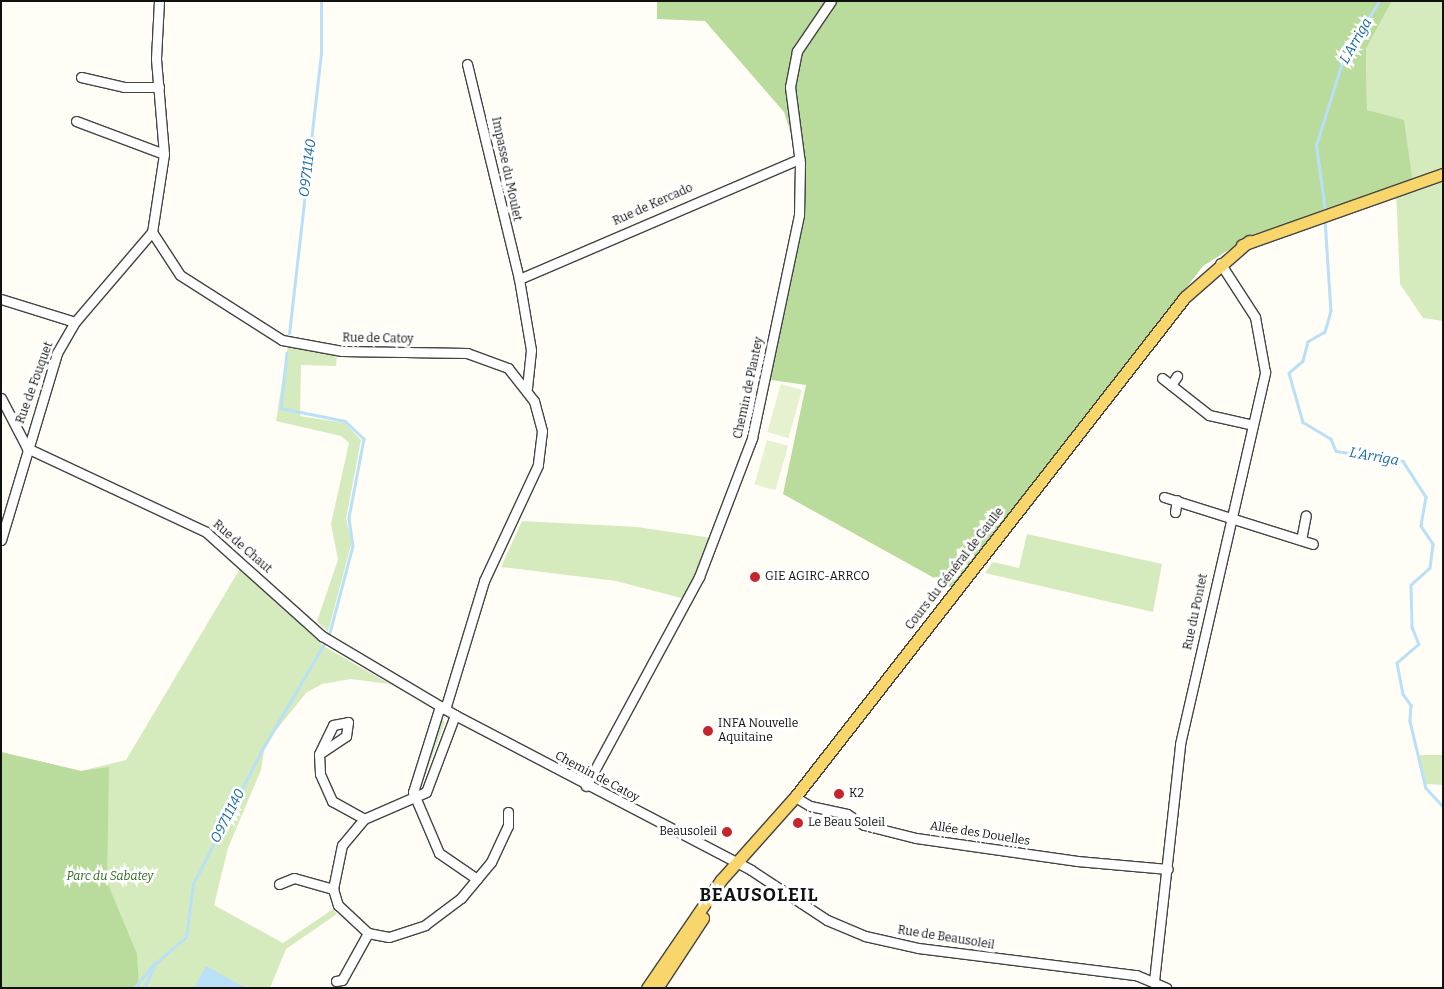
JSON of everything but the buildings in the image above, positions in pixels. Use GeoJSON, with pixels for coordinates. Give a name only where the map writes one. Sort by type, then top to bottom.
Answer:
{"type":"FeatureCollection","features":[{"type":"Feature","properties":{"kind":"main road","name":"Cours du Général de Gaulle"},"geometry":{"type":"LineString","coordinates":[[657,988],[739,864],[795,797],[1211,264],[1249,242],[1318,216],[1443,174]]}},
{"type":"Feature","properties":{"kind":"main road","name":"Cours du Général de Gaulle"},"geometry":{"type":"LineString","coordinates":[[1192,289],[1220,263],[1249,242]]}},
{"type":"Feature","properties":{"kind":"main road","name":"Cours du Général de Gaulle"},"geometry":{"type":"LineString","coordinates":[[647,988],[721,880],[739,864]]}},
{"type":"Feature","properties":{"kind":"main road"},"geometry":{"type":"LineString","coordinates":[[652,988],[684,945]]}},
{"type":"Feature","properties":{"kind":"street"},"geometry":{"type":"LineString","coordinates":[[152,232],[164,154],[159,87],[159,1]]}},
{"type":"Feature","properties":{"kind":"street","name":"Chemin de Plantey"},"geometry":{"type":"LineString","coordinates":[[586,786],[700,577],[752,438],[775,321],[796,245],[800,159],[792,78],[797,51],[831,1]]}},
{"type":"Feature","properties":{"kind":"street","name":"Impasse du Moulet"},"geometry":{"type":"LineString","coordinates":[[467,64],[520,279],[531,350],[527,388]]}},
{"type":"Feature","properties":{"kind":"street"},"geometry":{"type":"LineString","coordinates":[[81,77],[124,87],[159,87]]}},
{"type":"Feature","properties":{"kind":"street"},"geometry":{"type":"LineString","coordinates":[[76,121],[164,154]]}},
{"type":"Feature","properties":{"kind":"street","name":"Rue de Kercado"},"geometry":{"type":"LineString","coordinates":[[520,279],[800,159]]}},
{"type":"Feature","properties":{"kind":"street","name":"Rue de Fouquet"},"geometry":{"type":"LineString","coordinates":[[1,540],[27,448],[58,352],[75,322],[152,232]]}},
{"type":"Feature","properties":{"kind":"street","name":"Rue de Catoy"},"geometry":{"type":"LineString","coordinates":[[152,232],[180,275],[282,340],[342,351],[467,353],[508,368],[527,388],[542,431],[538,465],[484,581],[443,708],[413,786],[416,800]]}},
{"type":"Feature","properties":{"kind":"street","name":"Rue du Pontet"},"geometry":{"type":"LineString","coordinates":[[1154,981],[1168,869],[1176,765],[1264,384],[1263,347],[1248,303],[1220,263]]}},
{"type":"Feature","properties":{"kind":"street"},"geometry":{"type":"LineString","coordinates":[[1,299],[75,322]]}},
{"type":"Feature","properties":{"kind":"street"},"geometry":{"type":"LineString","coordinates":[[1171,385],[1177,376]]}},
{"type":"Feature","properties":{"kind":"street"},"geometry":{"type":"LineString","coordinates":[[1162,378],[1209,415],[1253,425]]}},
{"type":"Feature","properties":{"kind":"street"},"geometry":{"type":"LineString","coordinates":[[1,398],[27,448]]}},
{"type":"Feature","properties":{"kind":"street","name":"Rue de Chaut"},"geometry":{"type":"LineString","coordinates":[[27,448],[206,532],[322,636],[443,708]]}},
{"type":"Feature","properties":{"kind":"street"},"geometry":{"type":"LineString","coordinates":[[1164,497],[1313,544]]}},
{"type":"Feature","properties":{"kind":"street"},"geometry":{"type":"LineString","coordinates":[[1174,512],[1178,500]]}},
{"type":"Feature","properties":{"kind":"street"},"geometry":{"type":"LineString","coordinates":[[1301,540],[1306,515]]}},
{"type":"Feature","properties":{"kind":"street","name":"Chemin de Catoy"},"geometry":{"type":"LineString","coordinates":[[443,708],[586,786],[739,864]]}},
{"type":"Feature","properties":{"kind":"street"},"geometry":{"type":"LineString","coordinates":[[456,715],[426,792],[416,800],[391,805],[364,819],[342,845],[333,889],[349,919],[368,933],[389,937],[424,925],[461,898],[477,879],[508,826],[508,812]]}},
{"type":"Feature","properties":{"kind":"street"},"geometry":{"type":"LineString","coordinates":[[319,754],[320,774],[332,801],[364,819]]}},
{"type":"Feature","properties":{"kind":"street","name":"Allée des Douelles"},"geometry":{"type":"LineString","coordinates":[[795,797],[810,806],[847,814],[864,825],[916,838],[1076,861],[1168,869]]}},
{"type":"Feature","properties":{"kind":"street"},"geometry":{"type":"LineString","coordinates":[[416,800],[439,853],[477,879]]}},
{"type":"Feature","properties":{"kind":"street","name":"Rue de Beausoleil"},"geometry":{"type":"LineString","coordinates":[[739,864],[827,920],[866,936],[946,952],[1154,981],[1166,988]]}},
{"type":"Feature","properties":{"kind":"street"},"geometry":{"type":"LineString","coordinates":[[279,884],[294,878],[333,889]]}},
{"type":"Feature","properties":{"kind":"street"},"geometry":{"type":"LineString","coordinates":[[336,981],[342,980],[368,933]]}},
{"type":"Feature","properties":{"kind":"green space"},"geometry":{"type":"Polygon","coordinates":[[[657,1],[1392,1],[1366,49],[1367,110],[1404,120],[1413,184],[1254,234],[1203,266],[954,589],[783,494],[806,385],[765,379],[796,245],[799,159],[784,112],[705,21],[657,19],[657,1]]]}},
{"type":"Feature","properties":{"kind":"green space"},"geometry":{"type":"Polygon","coordinates":[[[1392,1],[1443,1],[1443,321],[1423,318],[1400,284],[1396,190],[1367,110],[1366,49],[1392,1]]]}},
{"type":"Feature","properties":{"kind":"green space"},"geometry":{"type":"Polygon","coordinates":[[[288,345],[337,355],[336,366],[301,365],[300,416],[345,423],[361,440],[346,519],[352,541],[328,632],[317,621],[338,560],[331,524],[349,443],[341,436],[276,421],[288,345]]]}},
{"type":"Feature","properties":{"kind":"green space"},"geometry":{"type":"Polygon","coordinates":[[[781,384],[802,390],[788,438],[767,432],[781,384]]]}},
{"type":"Feature","properties":{"kind":"green space"},"geometry":{"type":"Polygon","coordinates":[[[767,440],[788,446],[775,490],[754,484],[767,440]]]}},
{"type":"Feature","properties":{"kind":"green space"},"geometry":{"type":"Polygon","coordinates":[[[522,521],[637,527],[712,538],[685,599],[616,581],[501,567],[522,521]]]}},
{"type":"Feature","properties":{"kind":"green space"},"geometry":{"type":"Polygon","coordinates":[[[1027,534],[1162,564],[1153,612],[985,573],[993,562],[1019,568],[1027,534]]]}},
{"type":"Feature","properties":{"kind":"green space","name":"Parc du Sabatey"},"geometry":{"type":"Polygon","coordinates":[[[241,567],[325,647],[404,692],[389,684],[351,679],[322,684],[306,693],[265,744],[261,770],[228,848],[214,905],[283,943],[333,909],[337,914],[286,949],[270,988],[1,988],[1,752],[81,771],[126,760],[241,567]]]}},
{"type":"Feature","properties":{"kind":"green space"},"geometry":{"type":"Polygon","coordinates":[[[442,719],[445,722],[420,789],[419,787],[442,719]]]}},
{"type":"Feature","properties":{"kind":"green space"},"geometry":{"type":"Polygon","coordinates":[[[1,752],[81,771],[109,767],[107,882],[137,954],[139,988],[1,988],[1,752]]]}},
{"type":"Feature","properties":{"kind":"green space"},"geometry":{"type":"Polygon","coordinates":[[[1419,755],[1443,755],[1443,785],[1426,784],[1419,755]]]}},
{"type":"Feature","properties":{"kind":"water"},"geometry":{"type":"Polygon","coordinates":[[[206,966],[246,988],[194,988],[206,966]]]}},
{"type":"Feature","properties":{"kind":"waterway","name":"O9711140"},"geometry":{"type":"LineString","coordinates":[[289,334],[321,55],[321,1]]}},
{"type":"Feature","properties":{"kind":"waterway","name":"L'Arriga"},"geometry":{"type":"LineString","coordinates":[[1325,211],[1316,145],[1342,63],[1379,1]]}},
{"type":"Feature","properties":{"kind":"waterway","name":"L'Arriga"},"geometry":{"type":"LineString","coordinates":[[1325,219],[1331,311],[1325,332],[1308,342],[1303,361],[1289,373],[1303,422],[1331,439],[1336,451],[1403,461],[1426,497],[1421,526],[1433,544],[1430,568],[1411,585],[1412,627],[1419,644],[1397,663],[1403,694],[1411,705],[1410,721],[1426,788],[1443,806]]}},
{"type":"Feature","properties":{"kind":"waterway","name":"O9711140"},"geometry":{"type":"LineString","coordinates":[[287,353],[281,408],[345,421],[364,439],[349,518],[353,546],[330,633]]}},
{"type":"Feature","properties":{"kind":"waterway","name":"O9711140"},"geometry":{"type":"LineString","coordinates":[[144,988],[155,964],[186,937],[193,884],[262,750],[324,644]]}},
{"type":"Feature","properties":{"kind":"waterway"},"geometry":{"type":"LineString","coordinates":[[134,988],[155,963]]}},
{"type":"Feature","properties":{"kind":"place","name":"GIE AGIRC-ARRCO"},"geometry":{"type":"Point","coordinates":[755,577]}},
{"type":"Feature","properties":{"kind":"place","name":"INFA Nouvelle Aquitaine"},"geometry":{"type":"Point","coordinates":[708,731]}},
{"type":"Feature","properties":{"kind":"place","name":"K2"},"geometry":{"type":"Point","coordinates":[839,794]}},
{"type":"Feature","properties":{"kind":"place","name":"Le Beau Soleil"},"geometry":{"type":"Point","coordinates":[798,823]}},
{"type":"Feature","properties":{"kind":"place","name":"Beausoleil"},"geometry":{"type":"Point","coordinates":[727,832]}},
{"type":"Feature","properties":{"kind":"district","name":"BEAUSOLEIL"},"geometry":{"type":"Point","coordinates":[759,895]}}]}
